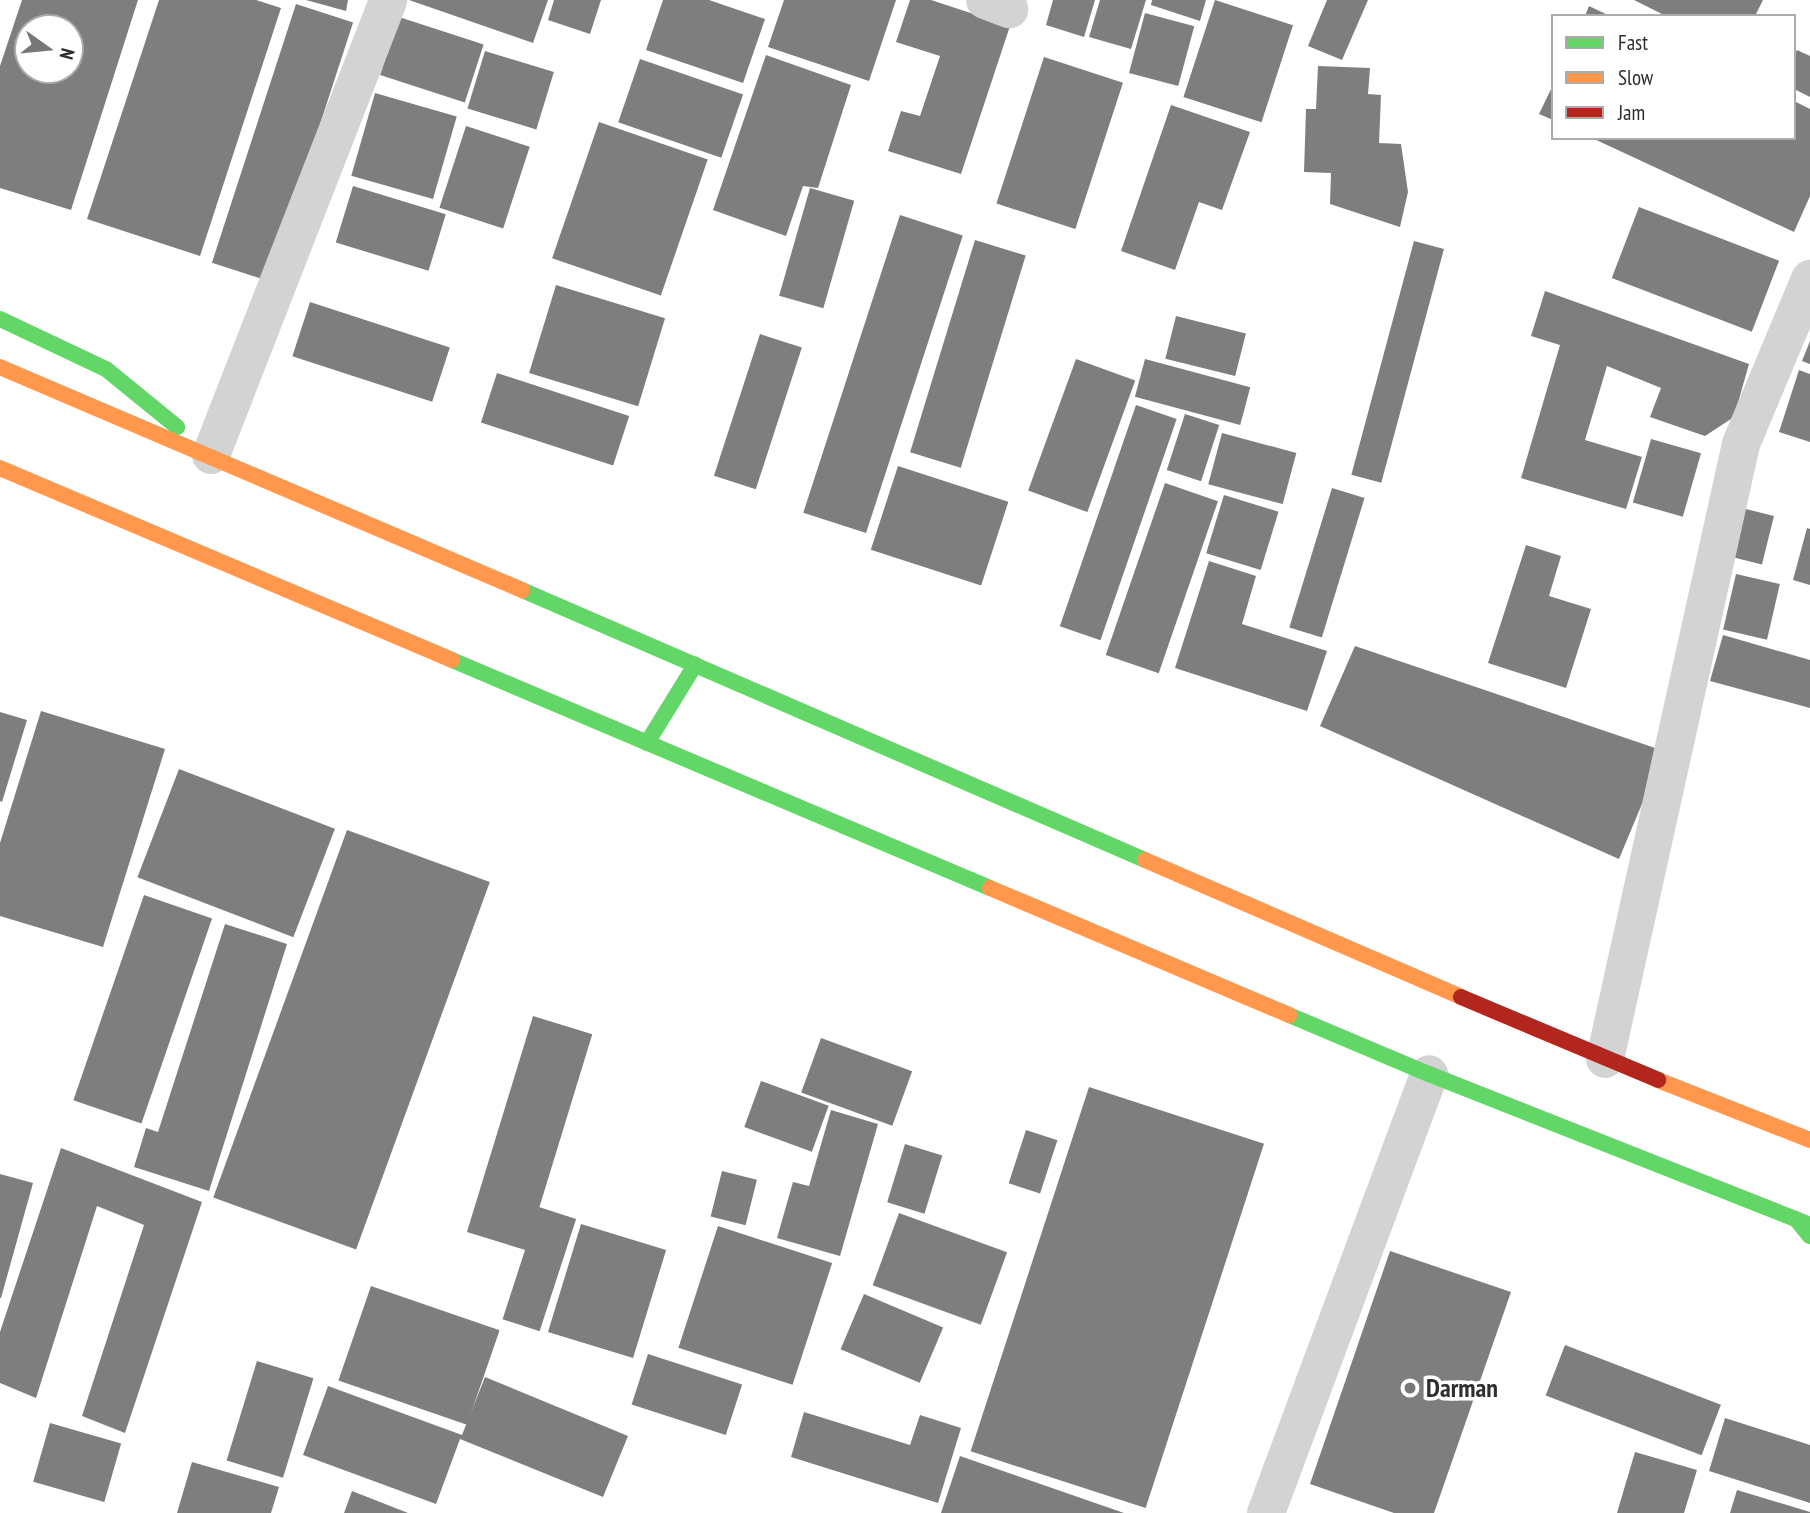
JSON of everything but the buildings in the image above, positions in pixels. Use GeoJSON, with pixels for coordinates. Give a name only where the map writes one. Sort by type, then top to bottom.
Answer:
{"type":"FeatureCollection","features":[{"type":"Feature","properties":{"kind":"main road"},"geometry":{"type":"LineString","coordinates":[[0,318],[106,369],[211,455]]}},
{"type":"Feature","properties":{"kind":"main road"},"geometry":{"type":"LineString","coordinates":[[0,367],[211,455],[1605,1059],[1810,1140]]}},
{"type":"Feature","properties":{"kind":"main road"},"geometry":{"type":"LineString","coordinates":[[0,468],[1429,1074],[1803,1222],[1810,1236]]}},
{"type":"Feature","properties":{"kind":"main road"},"geometry":{"type":"LineString","coordinates":[[647,743],[695,665]]}},
{"type":"Feature","properties":{"kind":"street"},"geometry":{"type":"LineString","coordinates":[[211,455],[388,0]]}},
{"type":"Feature","properties":{"kind":"street"},"geometry":{"type":"LineString","coordinates":[[1605,1059],[1741,444],[1810,279]]}},
{"type":"Feature","properties":{"kind":"street"},"geometry":{"type":"LineString","coordinates":[[1266,1513],[1429,1074]]}},
{"type":"Feature","properties":{"kind":"traffic: fast"},"geometry":{"type":"LineString","coordinates":[[0,319],[106,369],[177,427]]}},
{"type":"Feature","properties":{"kind":"traffic: fast"},"geometry":{"type":"LineString","coordinates":[[522,590],[1145,860]]}},
{"type":"Feature","properties":{"kind":"traffic: fast"},"geometry":{"type":"LineString","coordinates":[[452,660],[990,888]]}},
{"type":"Feature","properties":{"kind":"traffic: fast"},"geometry":{"type":"LineString","coordinates":[[647,743],[695,665]]}},
{"type":"Feature","properties":{"kind":"traffic: fast"},"geometry":{"type":"LineString","coordinates":[[1289,1015],[1429,1074],[1810,1225]]}},
{"type":"Feature","properties":{"kind":"traffic: fast"},"geometry":{"type":"LineString","coordinates":[[1796,1219],[1810,1236]]}},
{"type":"Feature","properties":{"kind":"traffic: slow"},"geometry":{"type":"LineString","coordinates":[[0,367],[522,590]]}},
{"type":"Feature","properties":{"kind":"traffic: slow"},"geometry":{"type":"LineString","coordinates":[[0,468],[452,660]]}},
{"type":"Feature","properties":{"kind":"traffic: slow"},"geometry":{"type":"LineString","coordinates":[[1145,860],[1461,997]]}},
{"type":"Feature","properties":{"kind":"traffic: slow"},"geometry":{"type":"LineString","coordinates":[[990,888],[1289,1015]]}},
{"type":"Feature","properties":{"kind":"traffic: slow"},"geometry":{"type":"LineString","coordinates":[[1658,1080],[1810,1140]]}},
{"type":"Feature","properties":{"kind":"traffic: jam"},"geometry":{"type":"LineString","coordinates":[[1461,997],[1658,1080]]}},
{"type":"Feature","properties":{"kind":"place","name":"Darman"},"geometry":{"type":"Point","coordinates":[1410,1388]}}]}
